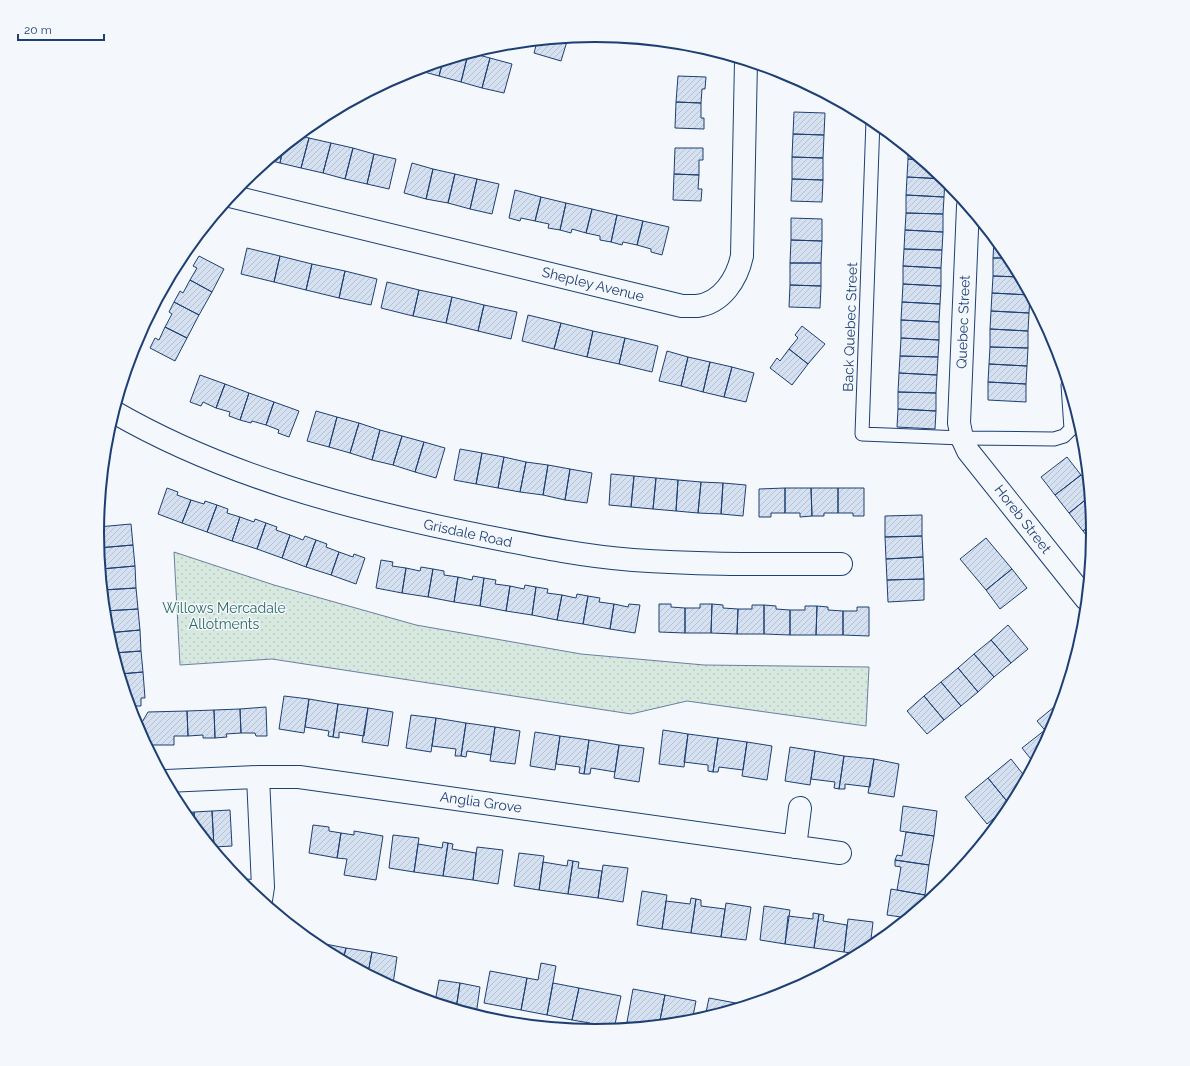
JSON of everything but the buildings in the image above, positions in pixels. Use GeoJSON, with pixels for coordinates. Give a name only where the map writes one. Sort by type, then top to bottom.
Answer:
{"type":"FeatureCollection","features":[{"type":"Feature","properties":{"kind":"street","name":"Shepley Avenue"},"geometry":{"type":"LineString","coordinates":[[237,198],[682,306],[698,306],[712,301],[724,292],[739,270],[742,256],[746,66]]}},
{"type":"Feature","properties":{"kind":"street","name":"Quebec Street"},"geometry":{"type":"LineString","coordinates":[[962,438],[959,423],[968,213]]}},
{"type":"Feature","properties":{"kind":"street","name":"Grisdale Road"},"geometry":{"type":"LineString","coordinates":[[119,415],[143,429],[217,463],[351,506],[425,524],[552,550],[632,560],[716,564],[841,564]]}},
{"type":"Feature","properties":{"kind":"street","name":"Horeb Street"},"geometry":{"type":"LineString","coordinates":[[962,438],[968,451],[1082,594]]}},
{"type":"Feature","properties":{"kind":"street","name":"Anglia Grove"},"geometry":{"type":"LineString","coordinates":[[172,781],[258,776],[299,776],[840,853]]}},
{"type":"Feature","properties":{"kind":"street"},"geometry":{"type":"LineString","coordinates":[[256,888],[258,776]]}},
{"type":"Feature","properties":{"kind":"street"},"geometry":{"type":"LineString","coordinates":[[795,847],[800,808]]}},
{"type":"Feature","properties":{"kind":"lane","name":"Back Quebec Street"},"geometry":{"type":"LineString","coordinates":[[873,128],[862,434],[962,438]]}},
{"type":"Feature","properties":{"kind":"lane"},"geometry":{"type":"LineString","coordinates":[[962,438],[1054,439],[1064,436],[1071,429],[1070,408]]}},
{"type":"Feature","properties":{"kind":"green space","name":"Willows Mercadale Allotments"},"geometry":{"type":"Polygon","coordinates":[[[174,552],[274,585],[416,625],[581,654],[704,665],[869,667],[866,726],[687,701],[631,714],[272,659],[180,665],[174,552]]]}}]}
